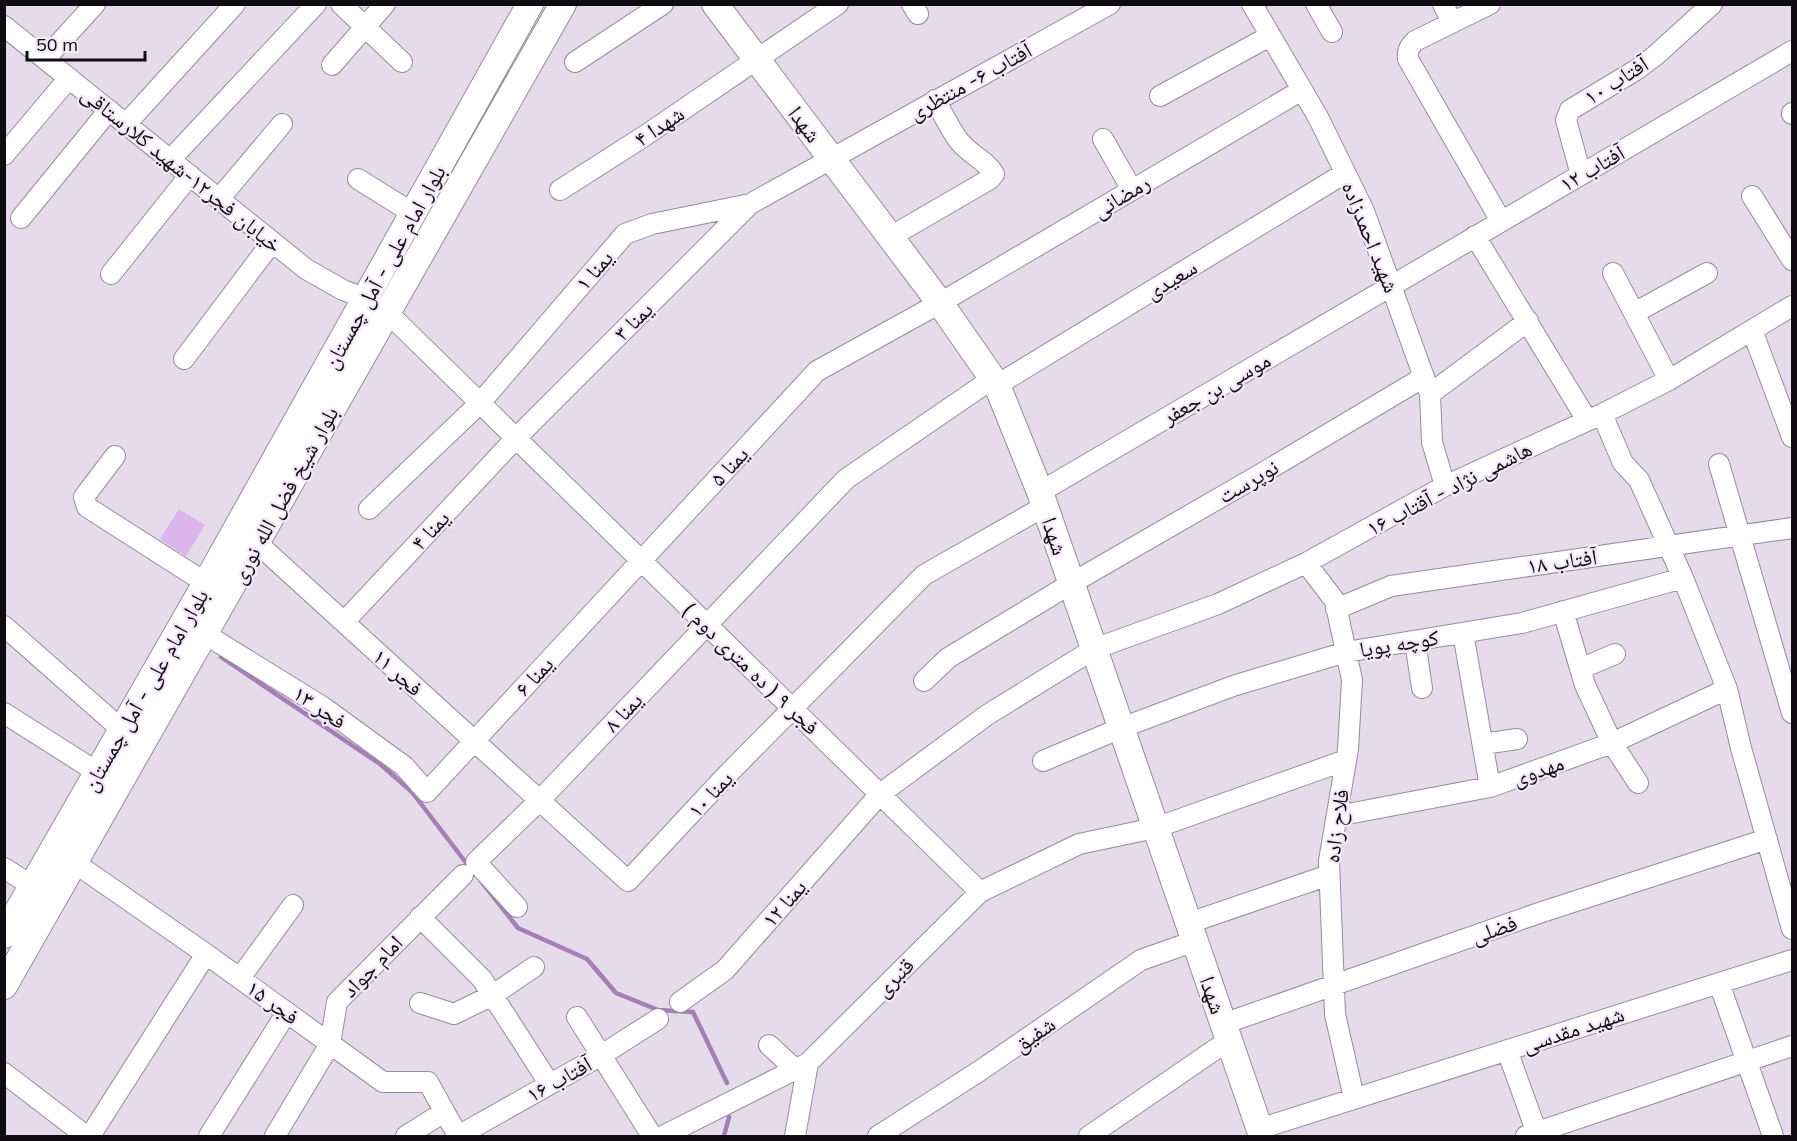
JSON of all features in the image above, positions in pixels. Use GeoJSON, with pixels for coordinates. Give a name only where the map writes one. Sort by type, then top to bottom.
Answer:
{"type":"FeatureCollection","features":[{"type":"Feature","properties":{"kind":"main road","name":"بلوار امام علی - آمل چمستان"},"geometry":{"type":"LineString","coordinates":[[4,935],[206,583],[288,460],[367,298],[530,4]]}},
{"type":"Feature","properties":{"kind":"main road","name":"بلوار شیخ فضل الله نوری"},"geometry":{"type":"LineString","coordinates":[[4,986],[257,543],[288,460],[388,313],[563,4]]}},
{"type":"Feature","properties":{"kind":"main road","name":"شهدا"},"geometry":{"type":"LineString","coordinates":[[715,4],[940,303],[994,382],[1043,499],[1260,1133]]}},
{"type":"Feature","properties":{"kind":"main road"},"geometry":{"type":"LineString","coordinates":[[472,164],[458,171],[452,168],[452,160],[473,125],[474,106]]}},
{"type":"Feature","properties":{"kind":"main road"},"geometry":{"type":"LineString","coordinates":[[417,261],[417,237],[444,189],[436,183],[429,187]]}},
{"type":"Feature","properties":{"kind":"street"},"geometry":{"type":"LineString","coordinates":[[45,58],[95,4]]}},
{"type":"Feature","properties":{"kind":"street"},"geometry":{"type":"LineString","coordinates":[[126,124],[235,4]]}},
{"type":"Feature","properties":{"kind":"street"},"geometry":{"type":"LineString","coordinates":[[170,160],[316,4]]}},
{"type":"Feature","properties":{"kind":"street"},"geometry":{"type":"LineString","coordinates":[[341,4],[402,62]]}},
{"type":"Feature","properties":{"kind":"street"},"geometry":{"type":"LineString","coordinates":[[332,65],[385,4]]}},
{"type":"Feature","properties":{"kind":"street"},"geometry":{"type":"LineString","coordinates":[[575,62],[663,4]]}},
{"type":"Feature","properties":{"kind":"street","name":"شهدا ۴"},"geometry":{"type":"LineString","coordinates":[[560,190],[644,137],[838,4]]}},
{"type":"Feature","properties":{"kind":"street","name":"آفتاب ۶- منتظری"},"geometry":{"type":"LineString","coordinates":[[750,204],[1110,4]]}},
{"type":"Feature","properties":{"kind":"street","name":"شهید احمدزاده"},"geometry":{"type":"LineString","coordinates":[[1252,4],[1318,117],[1364,211],[1427,385],[1432,442],[1445,486]]}},
{"type":"Feature","properties":{"kind":"street"},"geometry":{"type":"LineString","coordinates":[[1316,4],[1332,32]]}},
{"type":"Feature","properties":{"kind":"street"},"geometry":{"type":"LineString","coordinates":[[1443,4],[1452,22]]}},
{"type":"Feature","properties":{"kind":"street"},"geometry":{"type":"LineString","coordinates":[[1490,4],[1415,41],[1408,49],[1408,59],[1501,221]]}},
{"type":"Feature","properties":{"kind":"street","name":"آفتاب ۱۰"},"geometry":{"type":"LineString","coordinates":[[1581,175],[1566,120],[1570,110],[1649,60],[1712,4]]}},
{"type":"Feature","properties":{"kind":"street","name":"خيابان فجر۱۲-شهيد كلارستاقی"},"geometry":{"type":"LineString","coordinates":[[4,26],[272,242],[325,281],[367,298]]}},
{"type":"Feature","properties":{"kind":"street"},"geometry":{"type":"LineString","coordinates":[[1160,96],[1270,36]]}},
{"type":"Feature","properties":{"kind":"street","name":"آفتاب ۱۲"},"geometry":{"type":"LineString","coordinates":[[1392,285],[1792,51]]}},
{"type":"Feature","properties":{"kind":"street"},"geometry":{"type":"LineString","coordinates":[[4,155],[69,78]]}},
{"type":"Feature","properties":{"kind":"street","name":"رمضانی"},"geometry":{"type":"LineString","coordinates":[[817,371],[940,303],[1302,90]]}},
{"type":"Feature","properties":{"kind":"street"},"geometry":{"type":"LineString","coordinates":[[890,237],[990,179],[994,174],[959,141],[935,100]]}},
{"type":"Feature","properties":{"kind":"street"},"geometry":{"type":"LineString","coordinates":[[21,218],[109,110]]}},
{"type":"Feature","properties":{"kind":"street"},"geometry":{"type":"LineString","coordinates":[[219,199],[282,124]]}},
{"type":"Feature","properties":{"kind":"street"},"geometry":{"type":"LineString","coordinates":[[1103,139],[1132,190]]}},
{"type":"Feature","properties":{"kind":"street","name":"سعیدی"},"geometry":{"type":"LineString","coordinates":[[846,479],[994,382],[1345,173]]}},
{"type":"Feature","properties":{"kind":"street"},"geometry":{"type":"LineString","coordinates":[[111,274],[190,175]]}},
{"type":"Feature","properties":{"kind":"street"},"geometry":{"type":"LineString","coordinates":[[358,179],[414,214]]}},
{"type":"Feature","properties":{"kind":"street"},"geometry":{"type":"LineString","coordinates":[[1752,196],[1792,260]]}},
{"type":"Feature","properties":{"kind":"street","name":"یمنا ۱"},"geometry":{"type":"LineString","coordinates":[[369,509],[480,403],[625,234],[652,224],[750,204]]}},
{"type":"Feature","properties":{"kind":"street","name":"یمنا ۳"},"geometry":{"type":"LineString","coordinates":[[516,438],[750,204]]}},
{"type":"Feature","properties":{"kind":"street"},"geometry":{"type":"LineString","coordinates":[[1475,236],[1528,321],[1623,463],[1639,480],[1683,579],[1727,689],[1741,748],[1792,929]]}},
{"type":"Feature","properties":{"kind":"street"},"geometry":{"type":"LineString","coordinates":[[184,359],[272,242]]}},
{"type":"Feature","properties":{"kind":"street"},"geometry":{"type":"LineString","coordinates":[[1613,273],[1669,380]]}},
{"type":"Feature","properties":{"kind":"street"},"geometry":{"type":"LineString","coordinates":[[1634,313],[1707,273]]}},
{"type":"Feature","properties":{"kind":"street","name":"موسی بن جعفر"},"geometry":{"type":"LineString","coordinates":[[924,575],[1043,499],[1392,285]]}},
{"type":"Feature","properties":{"kind":"street","name":"هاشمی نژاد - آقتاب ۱۶"},"geometry":{"type":"LineString","coordinates":[[987,715],[1094,649],[1218,604],[1306,563],[1445,486],[1669,380],[1792,306]]}},
{"type":"Feature","properties":{"kind":"street","name":"فجر ۹ ( ده متری دوم )"},"geometry":{"type":"LineString","coordinates":[[388,313],[980,892]]}},
{"type":"Feature","properties":{"kind":"street","name":"نوپرست"},"geometry":{"type":"LineString","coordinates":[[924,681],[948,658],[1071,583],[1271,468],[1427,385],[1528,321]]}},
{"type":"Feature","properties":{"kind":"street"},"geometry":{"type":"LineString","coordinates":[[1752,330],[1792,435]]}},
{"type":"Feature","properties":{"kind":"street","name":"یمنا ۵"},"geometry":{"type":"LineString","coordinates":[[641,560],[817,371]]}},
{"type":"Feature","properties":{"kind":"street","name":"یمنا ۴"},"geometry":{"type":"LineString","coordinates":[[344,622],[516,438]]}},
{"type":"Feature","properties":{"kind":"street"},"geometry":{"type":"LineString","coordinates":[[115,456],[84,497],[87,507],[206,583]]}},
{"type":"Feature","properties":{"kind":"street"},"geometry":{"type":"LineString","coordinates":[[1719,464],[1742,535],[1792,713]]}},
{"type":"Feature","properties":{"kind":"street","name":"یمنا ۸"},"geometry":{"type":"LineString","coordinates":[[540,800],[846,479]]}},
{"type":"Feature","properties":{"kind":"street","name":"آفتاب ۱۸"},"geometry":{"type":"LineString","coordinates":[[1336,609],[1391,586],[1792,528]]}},
{"type":"Feature","properties":{"kind":"street","name":"فجر ۱۱"},"geometry":{"type":"LineString","coordinates":[[257,543],[628,881]]}},
{"type":"Feature","properties":{"kind":"street","name":"یمنا ۶"},"geometry":{"type":"LineString","coordinates":[[427,792],[641,560]]}},
{"type":"Feature","properties":{"kind":"street","name":"فلاح زاده"},"geometry":{"type":"LineString","coordinates":[[1306,563],[1335,601],[1352,680],[1346,760],[1329,861],[1329,875],[1335,1014],[1354,1098]]}},
{"type":"Feature","properties":{"kind":"street","name":"یمنا ۱۰"},"geometry":{"type":"LineString","coordinates":[[628,881],[722,781],[924,575]]}},
{"type":"Feature","properties":{"kind":"street","name":"کوچه پویا"},"geometry":{"type":"LineString","coordinates":[[1043,761],[1121,728],[1233,686],[1346,652],[1522,623],[1683,579]]}},
{"type":"Feature","properties":{"kind":"street"},"geometry":{"type":"LineString","coordinates":[[1563,611],[1585,685],[1612,743],[1638,783]]}},
{"type":"Feature","properties":{"kind":"street"},"geometry":{"type":"LineString","coordinates":[[4,626],[121,729]]}},
{"type":"Feature","properties":{"kind":"street"},"geometry":{"type":"LineString","coordinates":[[1463,633],[1490,787]]}},
{"type":"Feature","properties":{"kind":"street","name":"فجر ۱۳"},"geometry":{"type":"LineString","coordinates":[[205,634],[323,707],[404,766],[427,792]]}},
{"type":"Feature","properties":{"kind":"street"},"geometry":{"type":"LineString","coordinates":[[1415,641],[1422,688]]}},
{"type":"Feature","properties":{"kind":"street"},"geometry":{"type":"LineString","coordinates":[[1580,669],[1615,654]]}},
{"type":"Feature","properties":{"kind":"street","name":"مهدوی"},"geometry":{"type":"LineString","coordinates":[[1337,816],[1490,787],[1612,743],[1727,689]]}},
{"type":"Feature","properties":{"kind":"street"},"geometry":{"type":"LineString","coordinates":[[4,713],[97,772]]}},
{"type":"Feature","properties":{"kind":"street","name":"یمنا ۱۲"},"geometry":{"type":"LineString","coordinates":[[680,1002],[725,970],[880,794],[987,715]]}},
{"type":"Feature","properties":{"kind":"street"},"geometry":{"type":"LineString","coordinates":[[1483,744],[1517,739]]}},
{"type":"Feature","properties":{"kind":"street"},"geometry":{"type":"LineString","coordinates":[[980,892],[1079,844],[1155,828],[1346,760]]}},
{"type":"Feature","properties":{"kind":"street","name":"امام جواد"},"geometry":{"type":"LineString","coordinates":[[275,1137],[330,1044],[337,1002],[540,800]]}},
{"type":"Feature","properties":{"kind":"street","name":"فضلی"},"geometry":{"type":"LineString","coordinates":[[1089,1137],[1226,1032],[1333,984],[1767,838]]}},
{"type":"Feature","properties":{"kind":"street","name":"فجر ۱۵"},"geometry":{"type":"LineString","coordinates":[[75,863],[240,978],[383,1082],[428,1082],[458,1137]]}},
{"type":"Feature","properties":{"kind":"street"},"geometry":{"type":"LineString","coordinates":[[4,868],[32,886]]}},
{"type":"Feature","properties":{"kind":"street"},"geometry":{"type":"LineString","coordinates":[[470,869],[517,907]]}},
{"type":"Feature","properties":{"kind":"street","name":"شفیق"},"geometry":{"type":"LineString","coordinates":[[878,1137],[978,1072],[1141,960],[1192,932],[1329,875]]}},
{"type":"Feature","properties":{"kind":"street","name":"قنبری"},"geometry":{"type":"LineString","coordinates":[[663,1137],[801,1066],[980,892]]}},
{"type":"Feature","properties":{"kind":"street"},"geometry":{"type":"LineString","coordinates":[[240,978],[293,905]]}},
{"type":"Feature","properties":{"kind":"street"},"geometry":{"type":"LineString","coordinates":[[420,917],[482,979],[549,1083]]}},
{"type":"Feature","properties":{"kind":"street"},"geometry":{"type":"LineString","coordinates":[[4,1073],[88,1137],[206,954]]}},
{"type":"Feature","properties":{"kind":"street","name":"شهید مقدسی"},"geometry":{"type":"LineString","coordinates":[[1260,1133],[1354,1098],[1792,960]]}},
{"type":"Feature","properties":{"kind":"street"},"geometry":{"type":"LineString","coordinates":[[420,1003],[454,1014],[493,995],[534,967]]}},
{"type":"Feature","properties":{"kind":"street"},"geometry":{"type":"LineString","coordinates":[[1719,982],[1773,1137]]}},
{"type":"Feature","properties":{"kind":"street"},"geometry":{"type":"LineString","coordinates":[[209,1137],[287,1012]]}},
{"type":"Feature","properties":{"kind":"street"},"geometry":{"type":"LineString","coordinates":[[577,1017],[652,1137]]}},
{"type":"Feature","properties":{"kind":"street","name":"آفتاب ۱۶"},"geometry":{"type":"LineString","coordinates":[[458,1137],[549,1083],[600,1056],[658,1019]]}},
{"type":"Feature","properties":{"kind":"street"},"geometry":{"type":"LineString","coordinates":[[769,1045],[801,1066],[795,1137]]}},
{"type":"Feature","properties":{"kind":"street"},"geometry":{"type":"LineString","coordinates":[[1507,1050],[1534,1135],[1792,1046]]}},
{"type":"Feature","properties":{"kind":"street"},"geometry":{"type":"LineString","coordinates":[[406,1137],[444,1112]]}},
{"type":"Feature","properties":{"kind":"building"},"geometry":{"type":"Polygon","coordinates":[[[179,509],[205,525],[186,556],[160,539],[179,509]]]}},
{"type":"Feature","properties":{"kind":"waterway"},"geometry":{"type":"LineString","coordinates":[[221,657],[380,764],[412,792],[470,868]]}},
{"type":"Feature","properties":{"kind":"waterway"},"geometry":{"type":"LineString","coordinates":[[481,881],[518,928],[587,959],[616,993],[658,1010],[693,1012],[727,1083]]}},
{"type":"Feature","properties":{"kind":"waterway"},"geometry":{"type":"LineString","coordinates":[[724,1136],[729,1117]]}}]}
